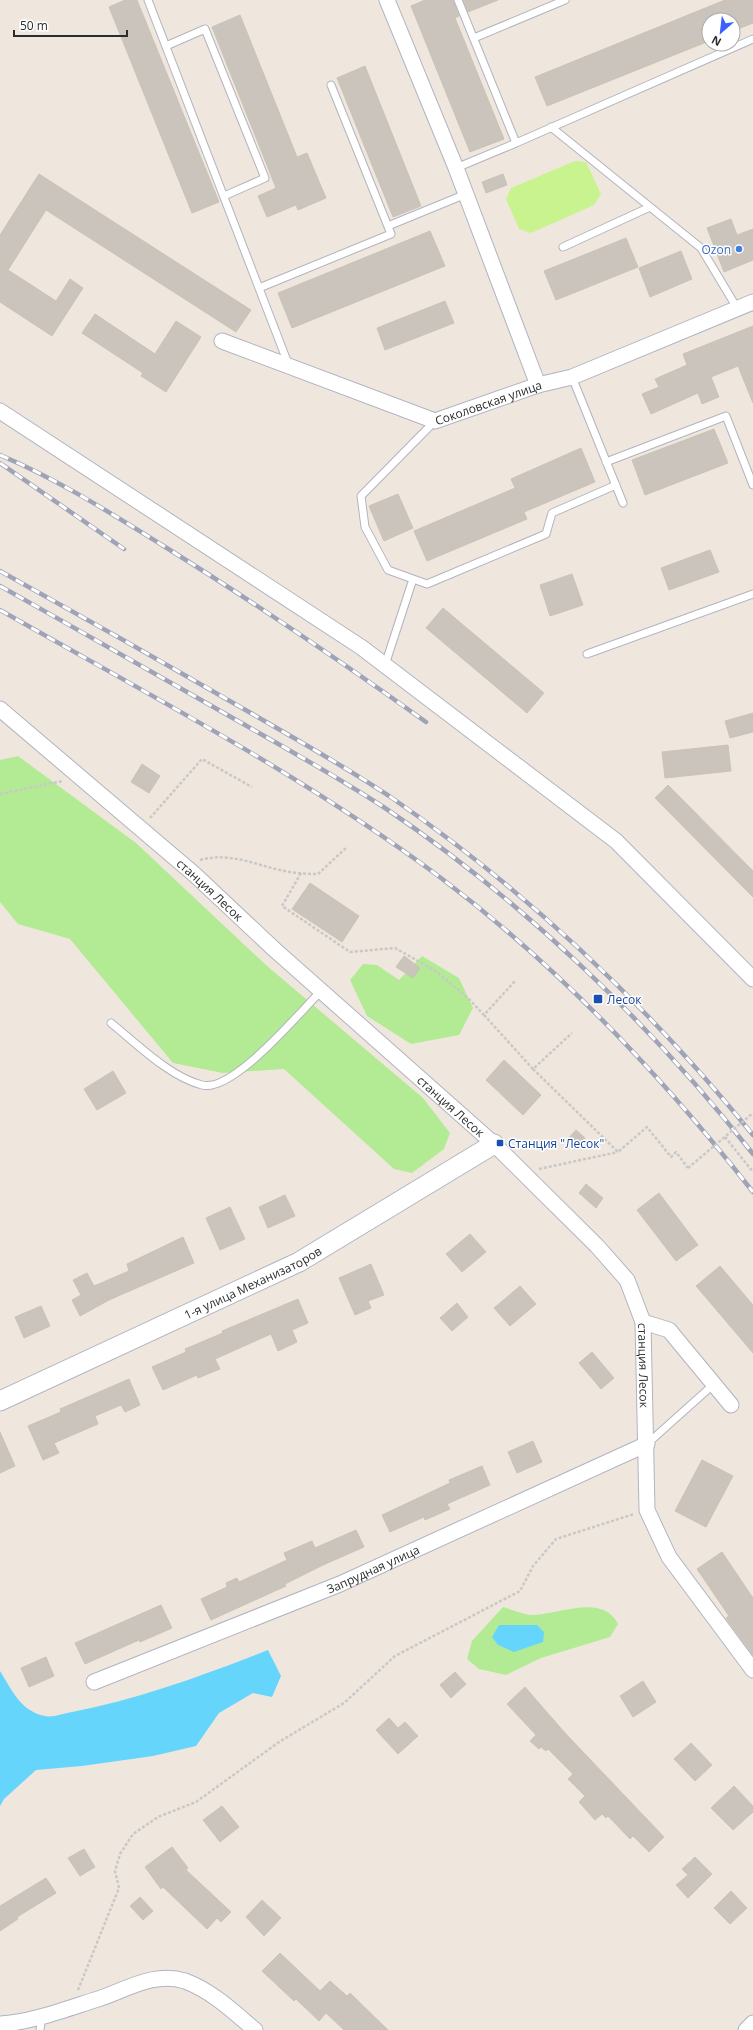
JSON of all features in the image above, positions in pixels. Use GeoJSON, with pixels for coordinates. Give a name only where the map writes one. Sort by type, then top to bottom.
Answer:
{"type":"FeatureCollection","features":[{"type":"Feature","properties":{"kind":"street"},"geometry":{"type":"LineString","coordinates":[[387,0],[456,168],[538,385]]}},
{"type":"Feature","properties":{"kind":"street","name":"Соколовская улица"},"geometry":{"type":"LineString","coordinates":[[222,341],[435,422],[538,385],[572,377],[753,302]]}},
{"type":"Feature","properties":{"kind":"street"},"geometry":{"type":"LineString","coordinates":[[0,411],[361,647],[385,665],[616,840],[753,979]]}},
{"type":"Feature","properties":{"kind":"street","name":"станция Лесок"},"geometry":{"type":"LineString","coordinates":[[1,714],[183,865],[320,991],[494,1144],[597,1246],[627,1280],[643,1322],[647,1444],[647,1510],[669,1557],[753,1670]]}},
{"type":"Feature","properties":{"kind":"street","name":"1-я улица Механизаторов"},"geometry":{"type":"LineString","coordinates":[[0,1401],[299,1262],[494,1144]]}},
{"type":"Feature","properties":{"kind":"street"},"geometry":{"type":"LineString","coordinates":[[643,1322],[669,1330],[731,1405]]}},
{"type":"Feature","properties":{"kind":"street","name":"Запрудная улица"},"geometry":{"type":"LineString","coordinates":[[94,1682],[340,1584],[647,1444]]}},
{"type":"Feature","properties":{"kind":"street"},"geometry":{"type":"LineString","coordinates":[[0,2024],[41,2023],[72,2007],[151,1979],[169,1978],[185,1981],[207,1991],[255,2030]]}},
{"type":"Feature","properties":{"kind":"street"},"geometry":{"type":"LineString","coordinates":[[746,2030],[753,2023]]}},
{"type":"Feature","properties":{"kind":"lane"},"geometry":{"type":"LineString","coordinates":[[148,0],[290,368]]}},
{"type":"Feature","properties":{"kind":"lane"},"geometry":{"type":"LineString","coordinates":[[458,0],[516,143]]}},
{"type":"Feature","properties":{"kind":"lane"},"geometry":{"type":"LineString","coordinates":[[474,38],[565,0]]}},
{"type":"Feature","properties":{"kind":"lane"},"geometry":{"type":"LineString","coordinates":[[166,46],[205,30],[265,178],[224,196]]}},
{"type":"Feature","properties":{"kind":"lane"},"geometry":{"type":"LineString","coordinates":[[456,168],[753,39]]}},
{"type":"Feature","properties":{"kind":"lane"},"geometry":{"type":"LineString","coordinates":[[259,288],[392,234],[330,85]]}},
{"type":"Feature","properties":{"kind":"lane"},"geometry":{"type":"LineString","coordinates":[[551,127],[701,248],[737,308]]}},
{"type":"Feature","properties":{"kind":"lane"},"geometry":{"type":"LineString","coordinates":[[388,226],[466,194]]}},
{"type":"Feature","properties":{"kind":"lane"},"geometry":{"type":"LineString","coordinates":[[563,247],[650,207]]}},
{"type":"Feature","properties":{"kind":"lane"},"geometry":{"type":"LineString","coordinates":[[572,377],[623,503]]}},
{"type":"Feature","properties":{"kind":"lane"},"geometry":{"type":"LineString","coordinates":[[606,462],[726,416],[753,484]]}},
{"type":"Feature","properties":{"kind":"lane"},"geometry":{"type":"LineString","coordinates":[[435,422],[361,496],[365,527],[388,570],[427,584],[546,534],[552,513],[616,485]]}},
{"type":"Feature","properties":{"kind":"lane"},"geometry":{"type":"LineString","coordinates":[[385,665],[413,579]]}},
{"type":"Feature","properties":{"kind":"lane"},"geometry":{"type":"LineString","coordinates":[[587,654],[753,594]]}},
{"type":"Feature","properties":{"kind":"lane"},"geometry":{"type":"LineString","coordinates":[[112,1023],[182,1078],[203,1086],[220,1084],[252,1062],[320,991]]}},
{"type":"Feature","properties":{"kind":"lane"},"geometry":{"type":"LineString","coordinates":[[647,1444],[714,1384]]}},
{"type":"Feature","properties":{"kind":"path"},"geometry":{"type":"LineString","coordinates":[[140,829],[202,759],[252,787]]}},
{"type":"Feature","properties":{"kind":"path"},"geometry":{"type":"LineString","coordinates":[[0,794],[79,778]]}},
{"type":"Feature","properties":{"kind":"path"},"geometry":{"type":"LineString","coordinates":[[183,865],[207,858],[226,857],[251,861],[280,870],[318,874],[347,847]]}},
{"type":"Feature","properties":{"kind":"path"},"geometry":{"type":"LineString","coordinates":[[301,873],[282,906],[350,952],[395,948],[434,970],[468,998],[533,1069],[618,1152]]}},
{"type":"Feature","properties":{"kind":"path"},"geometry":{"type":"LineString","coordinates":[[484,1015],[516,980]]}},
{"type":"Feature","properties":{"kind":"path"},"geometry":{"type":"LineString","coordinates":[[533,1069],[572,1033]]}},
{"type":"Feature","properties":{"kind":"path"},"geometry":{"type":"LineString","coordinates":[[523,1172],[618,1152],[647,1127],[671,1157],[676,1152],[688,1168],[753,1114]]}},
{"type":"Feature","properties":{"kind":"path"},"geometry":{"type":"LineString","coordinates":[[725,1137],[753,1172]]}},
{"type":"Feature","properties":{"kind":"path"},"geometry":{"type":"LineString","coordinates":[[72,2007],[119,1888],[116,1871],[120,1854],[133,1834],[158,1817],[196,1802],[279,1742],[344,1703],[395,1656],[520,1591],[533,1566],[556,1539],[647,1510]]}},
{"type":"Feature","properties":{"kind":"green space"},"geometry":{"type":"Polygon","coordinates":[[[575,161],[586,162],[601,194],[594,205],[531,233],[519,229],[506,199],[511,188],[575,161]]]}},
{"type":"Feature","properties":{"kind":"green space"},"geometry":{"type":"Polygon","coordinates":[[[18,756],[136,843],[267,966],[423,1098],[450,1133],[444,1149],[412,1173],[394,1169],[284,1069],[223,1073],[173,1063],[70,939],[18,924],[0,902],[0,760],[18,756]]]}},
{"type":"Feature","properties":{"kind":"green space"},"geometry":{"type":"Polygon","coordinates":[[[422,956],[459,978],[473,1008],[459,1035],[411,1044],[367,1016],[350,980],[363,964],[377,965],[399,980],[422,956]]]}},
{"type":"Feature","properties":{"kind":"green space"},"geometry":{"type":"Polygon","coordinates":[[[503,1607],[530,1615],[590,1607],[601,1609],[611,1614],[618,1624],[610,1637],[541,1658],[506,1675],[479,1669],[467,1659],[472,1641],[503,1607]]]}},
{"type":"Feature","properties":{"kind":"water"},"geometry":{"type":"Polygon","coordinates":[[[499,1625],[537,1625],[544,1632],[543,1642],[514,1652],[498,1645],[492,1637],[499,1625]]]}},
{"type":"Feature","properties":{"kind":"water"},"geometry":{"type":"Polygon","coordinates":[[[268,1650],[281,1676],[272,1697],[253,1693],[219,1713],[196,1746],[153,1756],[82,1766],[36,1770],[4,1799],[0,1806],[0,1671],[23,1705],[36,1713],[51,1716],[97,1707],[147,1693],[196,1677],[268,1650]]]}},
{"type":"Feature","properties":{"kind":"building"},"geometry":{"type":"Polygon","coordinates":[[[125,0],[137,0],[219,202],[192,213],[109,7],[125,0]]]}},
{"type":"Feature","properties":{"kind":"building"},"geometry":{"type":"Polygon","coordinates":[[[425,0],[453,0],[459,16],[455,18],[504,139],[470,152],[411,6],[425,0]]]}},
{"type":"Feature","properties":{"kind":"building"},"geometry":{"type":"Polygon","coordinates":[[[463,0],[498,0],[468,12],[463,0]]]}},
{"type":"Feature","properties":{"kind":"building"},"geometry":{"type":"Polygon","coordinates":[[[725,0],[753,0],[753,23],[741,28],[741,12],[701,12],[701,44],[547,106],[535,77],[725,0]]]}},
{"type":"Feature","properties":{"kind":"building"},"geometry":{"type":"Polygon","coordinates":[[[240,15],[297,157],[307,153],[326,198],[298,210],[296,205],[267,217],[258,196],[276,188],[212,27],[240,15]]]}},
{"type":"Feature","properties":{"kind":"building"},"geometry":{"type":"Polygon","coordinates":[[[365,66],[421,206],[393,217],[337,78],[365,66]]]}},
{"type":"Feature","properties":{"kind":"building"},"geometry":{"type":"Polygon","coordinates":[[[39,174],[251,310],[236,332],[46,210],[8,270],[56,301],[70,279],[83,288],[52,336],[0,302],[0,235],[39,174]]]}},
{"type":"Feature","properties":{"kind":"building"},"geometry":{"type":"Polygon","coordinates":[[[503,174],[507,185],[486,193],[482,182],[503,174]]]}},
{"type":"Feature","properties":{"kind":"building"},"geometry":{"type":"Polygon","coordinates":[[[731,219],[737,235],[753,229],[753,260],[724,272],[707,228],[731,219]]]}},
{"type":"Feature","properties":{"kind":"building"},"geometry":{"type":"Polygon","coordinates":[[[430,231],[445,266],[292,328],[278,293],[430,231]]]}},
{"type":"Feature","properties":{"kind":"building"},"geometry":{"type":"Polygon","coordinates":[[[626,238],[638,267],[556,300],[544,271],[626,238]]]}},
{"type":"Feature","properties":{"kind":"building"},"geometry":{"type":"Polygon","coordinates":[[[681,251],[692,279],[650,297],[639,268],[681,251]]]}},
{"type":"Feature","properties":{"kind":"building"},"geometry":{"type":"Polygon","coordinates":[[[445,301],[454,323],[385,350],[377,328],[445,301]]]}},
{"type":"Feature","properties":{"kind":"building"},"geometry":{"type":"Polygon","coordinates":[[[95,314],[155,354],[176,321],[201,337],[166,392],[141,376],[143,373],[82,333],[95,314]]]}},
{"type":"Feature","properties":{"kind":"building"},"geometry":{"type":"Polygon","coordinates":[[[753,326],[753,403],[738,366],[711,377],[719,397],[702,404],[698,393],[651,414],[642,394],[659,387],[655,379],[687,365],[683,354],[753,326]]]}},
{"type":"Feature","properties":{"kind":"building"},"geometry":{"type":"Polygon","coordinates":[[[714,429],[728,463],[645,495],[632,460],[714,429]]]}},
{"type":"Feature","properties":{"kind":"building"},"geometry":{"type":"Polygon","coordinates":[[[581,448],[595,482],[524,512],[527,519],[427,561],[414,531],[515,488],[511,479],[581,448]]]}},
{"type":"Feature","properties":{"kind":"building"},"geometry":{"type":"Polygon","coordinates":[[[398,494],[413,528],[384,541],[369,506],[398,494]]]}},
{"type":"Feature","properties":{"kind":"building"},"geometry":{"type":"Polygon","coordinates":[[[710,550],[719,572],[669,590],[661,568],[710,550]]]}},
{"type":"Feature","properties":{"kind":"building"},"geometry":{"type":"Polygon","coordinates":[[[572,574],[583,605],[550,616],[540,585],[572,574]]]}},
{"type":"Feature","properties":{"kind":"building"},"geometry":{"type":"Polygon","coordinates":[[[443,608],[544,693],[527,713],[426,628],[443,608]]]}},
{"type":"Feature","properties":{"kind":"building"},"geometry":{"type":"Polygon","coordinates":[[[753,713],[753,732],[730,738],[725,721],[753,713]]]}},
{"type":"Feature","properties":{"kind":"building"},"geometry":{"type":"Polygon","coordinates":[[[728,745],[731,771],[665,778],[662,752],[728,745]]]}},
{"type":"Feature","properties":{"kind":"building"},"geometry":{"type":"Polygon","coordinates":[[[142,764],[160,776],[149,793],[131,782],[142,764]]]}},
{"type":"Feature","properties":{"kind":"building"},"geometry":{"type":"Polygon","coordinates":[[[668,785],[753,871],[753,897],[655,798],[668,785]]]}},
{"type":"Feature","properties":{"kind":"building"},"geometry":{"type":"Polygon","coordinates":[[[310,883],[359,916],[342,942],[292,909],[310,883]]]}},
{"type":"Feature","properties":{"kind":"building"},"geometry":{"type":"Polygon","coordinates":[[[404,956],[420,968],[413,978],[396,967],[404,956]]]}},
{"type":"Feature","properties":{"kind":"building"},"geometry":{"type":"Polygon","coordinates":[[[504,1060],[541,1095],[523,1115],[486,1080],[504,1060]]]}},
{"type":"Feature","properties":{"kind":"building"},"geometry":{"type":"Polygon","coordinates":[[[113,1071],[126,1093],[97,1110],[84,1089],[113,1071]]]}},
{"type":"Feature","properties":{"kind":"building"},"geometry":{"type":"Polygon","coordinates":[[[576,1130],[585,1138],[575,1149],[566,1141],[576,1130]]]}},
{"type":"Feature","properties":{"kind":"building"},"geometry":{"type":"Polygon","coordinates":[[[586,1184],[603,1198],[596,1208],[579,1193],[586,1184]]]}},
{"type":"Feature","properties":{"kind":"building"},"geometry":{"type":"Polygon","coordinates":[[[659,1193],[698,1245],[676,1261],[637,1210],[659,1193]]]}},
{"type":"Feature","properties":{"kind":"building"},"geometry":{"type":"Polygon","coordinates":[[[285,1195],[295,1216],[268,1228],[259,1207],[285,1195]]]}},
{"type":"Feature","properties":{"kind":"building"},"geometry":{"type":"Polygon","coordinates":[[[230,1207],[245,1239],[220,1250],[206,1218],[230,1207]]]}},
{"type":"Feature","properties":{"kind":"building"},"geometry":{"type":"Polygon","coordinates":[[[470,1234],[486,1252],[462,1272],[446,1254],[470,1234]]]}},
{"type":"Feature","properties":{"kind":"building"},"geometry":{"type":"Polygon","coordinates":[[[183,1237],[194,1263],[109,1300],[80,1316],[72,1300],[81,1295],[73,1280],[87,1273],[94,1286],[129,1271],[127,1264],[183,1237]]]}},
{"type":"Feature","properties":{"kind":"building"},"geometry":{"type":"Polygon","coordinates":[[[371,1264],[384,1295],[368,1301],[371,1308],[355,1315],[339,1278],[371,1264]]]}},
{"type":"Feature","properties":{"kind":"building"},"geometry":{"type":"Polygon","coordinates":[[[720,1266],[753,1305],[753,1353],[696,1286],[720,1266]]]}},
{"type":"Feature","properties":{"kind":"building"},"geometry":{"type":"Polygon","coordinates":[[[520,1286],[536,1304],[510,1326],[494,1308],[520,1286]]]}},
{"type":"Feature","properties":{"kind":"building"},"geometry":{"type":"Polygon","coordinates":[[[298,1299],[308,1323],[292,1330],[297,1342],[278,1351],[271,1334],[215,1359],[220,1369],[198,1378],[197,1375],[163,1390],[152,1367],[186,1352],[185,1349],[223,1333],[222,1331],[298,1299]]]}},
{"type":"Feature","properties":{"kind":"building"},"geometry":{"type":"Polygon","coordinates":[[[457,1303],[468,1317],[452,1331],[440,1318],[457,1303]]]}},
{"type":"Feature","properties":{"kind":"building"},"geometry":{"type":"Polygon","coordinates":[[[41,1306],[50,1326],[24,1338],[15,1317],[41,1306]]]}},
{"type":"Feature","properties":{"kind":"building"},"geometry":{"type":"Polygon","coordinates":[[[592,1352],[614,1378],[601,1389],[579,1363],[592,1352]]]}},
{"type":"Feature","properties":{"kind":"building"},"geometry":{"type":"Polygon","coordinates":[[[129,1379],[140,1405],[125,1412],[121,1405],[95,1416],[98,1424],[54,1443],[59,1453],[43,1460],[28,1426],[61,1412],[60,1409],[129,1379]]]}},
{"type":"Feature","properties":{"kind":"building"},"geometry":{"type":"Polygon","coordinates":[[[0,1432],[15,1466],[0,1473],[0,1432]]]}},
{"type":"Feature","properties":{"kind":"building"},"geometry":{"type":"Polygon","coordinates":[[[533,1441],[542,1462],[517,1473],[508,1452],[533,1441]]]}},
{"type":"Feature","properties":{"kind":"building"},"geometry":{"type":"Polygon","coordinates":[[[702,1460],[733,1476],[706,1527],[675,1511],[702,1460]]]}},
{"type":"Feature","properties":{"kind":"building"},"geometry":{"type":"Polygon","coordinates":[[[482,1466],[490,1485],[447,1504],[450,1509],[425,1520],[424,1517],[390,1532],[382,1515],[450,1483],[449,1480],[482,1466]]]}},
{"type":"Feature","properties":{"kind":"building"},"geometry":{"type":"Polygon","coordinates":[[[356,1530],[364,1547],[285,1584],[286,1586],[211,1620],[201,1599],[227,1587],[226,1583],[237,1578],[239,1582],[287,1560],[284,1553],[312,1541],[315,1548],[356,1530]]]}},
{"type":"Feature","properties":{"kind":"building"},"geometry":{"type":"Polygon","coordinates":[[[722,1552],[753,1598],[753,1655],[726,1618],[729,1616],[697,1569],[722,1552]]]}},
{"type":"Feature","properties":{"kind":"building"},"geometry":{"type":"Polygon","coordinates":[[[161,1605],[172,1628],[140,1642],[139,1640],[85,1664],[75,1643],[161,1605]]]}},
{"type":"Feature","properties":{"kind":"building"},"geometry":{"type":"Polygon","coordinates":[[[46,1657],[54,1676],[29,1687],[21,1668],[46,1657]]]}},
{"type":"Feature","properties":{"kind":"building"},"geometry":{"type":"Polygon","coordinates":[[[455,1672],[466,1684],[451,1698],[440,1685],[455,1672]]]}},
{"type":"Feature","properties":{"kind":"building"},"geometry":{"type":"Polygon","coordinates":[[[643,1681],[656,1702],[633,1717],[620,1696],[643,1681]]]}},
{"type":"Feature","properties":{"kind":"building"},"geometry":{"type":"Polygon","coordinates":[[[525,1687],[565,1733],[664,1837],[649,1852],[633,1836],[630,1839],[608,1816],[606,1818],[602,1814],[595,1820],[579,1802],[585,1796],[568,1779],[573,1774],[548,1749],[546,1751],[541,1747],[539,1749],[530,1741],[536,1735],[507,1704],[525,1687]]]}},
{"type":"Feature","properties":{"kind":"building"},"geometry":{"type":"Polygon","coordinates":[[[389,1718],[398,1728],[405,1722],[418,1736],[398,1754],[376,1730],[389,1718]]]}},
{"type":"Feature","properties":{"kind":"building"},"geometry":{"type":"Polygon","coordinates":[[[691,1743],[712,1765],[695,1781],[674,1759],[691,1743]]]}},
{"type":"Feature","properties":{"kind":"building"},"geometry":{"type":"Polygon","coordinates":[[[734,1786],[753,1806],[753,1812],[733,1830],[711,1808],[734,1786]]]}},
{"type":"Feature","properties":{"kind":"building"},"geometry":{"type":"Polygon","coordinates":[[[222,1806],[239,1827],[220,1842],[203,1820],[222,1806]]]}},
{"type":"Feature","properties":{"kind":"building"},"geometry":{"type":"Polygon","coordinates":[[[172,1847],[188,1868],[186,1870],[231,1912],[221,1922],[217,1918],[207,1929],[163,1887],[161,1889],[145,1867],[172,1847]]]}},
{"type":"Feature","properties":{"kind":"building"},"geometry":{"type":"Polygon","coordinates":[[[84,1849],[95,1867],[80,1876],[68,1858],[84,1849]]]}},
{"type":"Feature","properties":{"kind":"building"},"geometry":{"type":"Polygon","coordinates":[[[695,1857],[712,1874],[688,1898],[676,1885],[688,1875],[682,1869],[695,1857]]]}},
{"type":"Feature","properties":{"kind":"building"},"geometry":{"type":"Polygon","coordinates":[[[46,1878],[56,1893],[17,1917],[18,1919],[0,1931],[0,1906],[46,1878]]]}},
{"type":"Feature","properties":{"kind":"building"},"geometry":{"type":"Polygon","coordinates":[[[731,1891],[747,1908],[730,1924],[714,1908],[731,1891]]]}},
{"type":"Feature","properties":{"kind":"building"},"geometry":{"type":"Polygon","coordinates":[[[140,1897],[153,1911],[143,1920],[130,1906],[140,1897]]]}},
{"type":"Feature","properties":{"kind":"building"},"geometry":{"type":"Polygon","coordinates":[[[262,1900],[281,1918],[264,1936],[246,1917],[262,1900]]]}},
{"type":"Feature","properties":{"kind":"building"},"geometry":{"type":"Polygon","coordinates":[[[280,1953],[320,1991],[330,1981],[347,1996],[350,1993],[388,2030],[344,2030],[326,2013],[319,2021],[296,1999],[294,2001],[262,1971],[280,1953]]]}},
{"type":"Feature","properties":{"kind":"railway"},"geometry":{"type":"LineString","coordinates":[[0,455],[62,485],[162,545],[295,631],[426,722]]}},
{"type":"Feature","properties":{"kind":"railway"},"geometry":{"type":"LineString","coordinates":[[0,463],[124,549]]}},
{"type":"Feature","properties":{"kind":"railway"},"geometry":{"type":"LineString","coordinates":[[0,571],[156,658],[339,765],[392,798],[442,834],[539,912],[629,997],[672,1042],[753,1135]]}},
{"type":"Feature","properties":{"kind":"railway"},"geometry":{"type":"LineString","coordinates":[[0,586],[325,771],[385,808],[436,844],[535,924],[582,967],[672,1058],[753,1154]]}},
{"type":"Feature","properties":{"kind":"railway"},"geometry":{"type":"LineString","coordinates":[[0,610],[169,705],[280,770],[389,840],[485,912],[527,948],[607,1025],[682,1107],[753,1192]]}},
{"type":"Feature","properties":{"kind":"place","name":"Ozon"},"geometry":{"type":"Point","coordinates":[739,249]}},
{"type":"Feature","properties":{"kind":"place","name":"Лесок"},"geometry":{"type":"Point","coordinates":[598,999]}},
{"type":"Feature","properties":{"kind":"place","name":"Станция \"Лесок\""},"geometry":{"type":"Point","coordinates":[500,1143]}}]}
